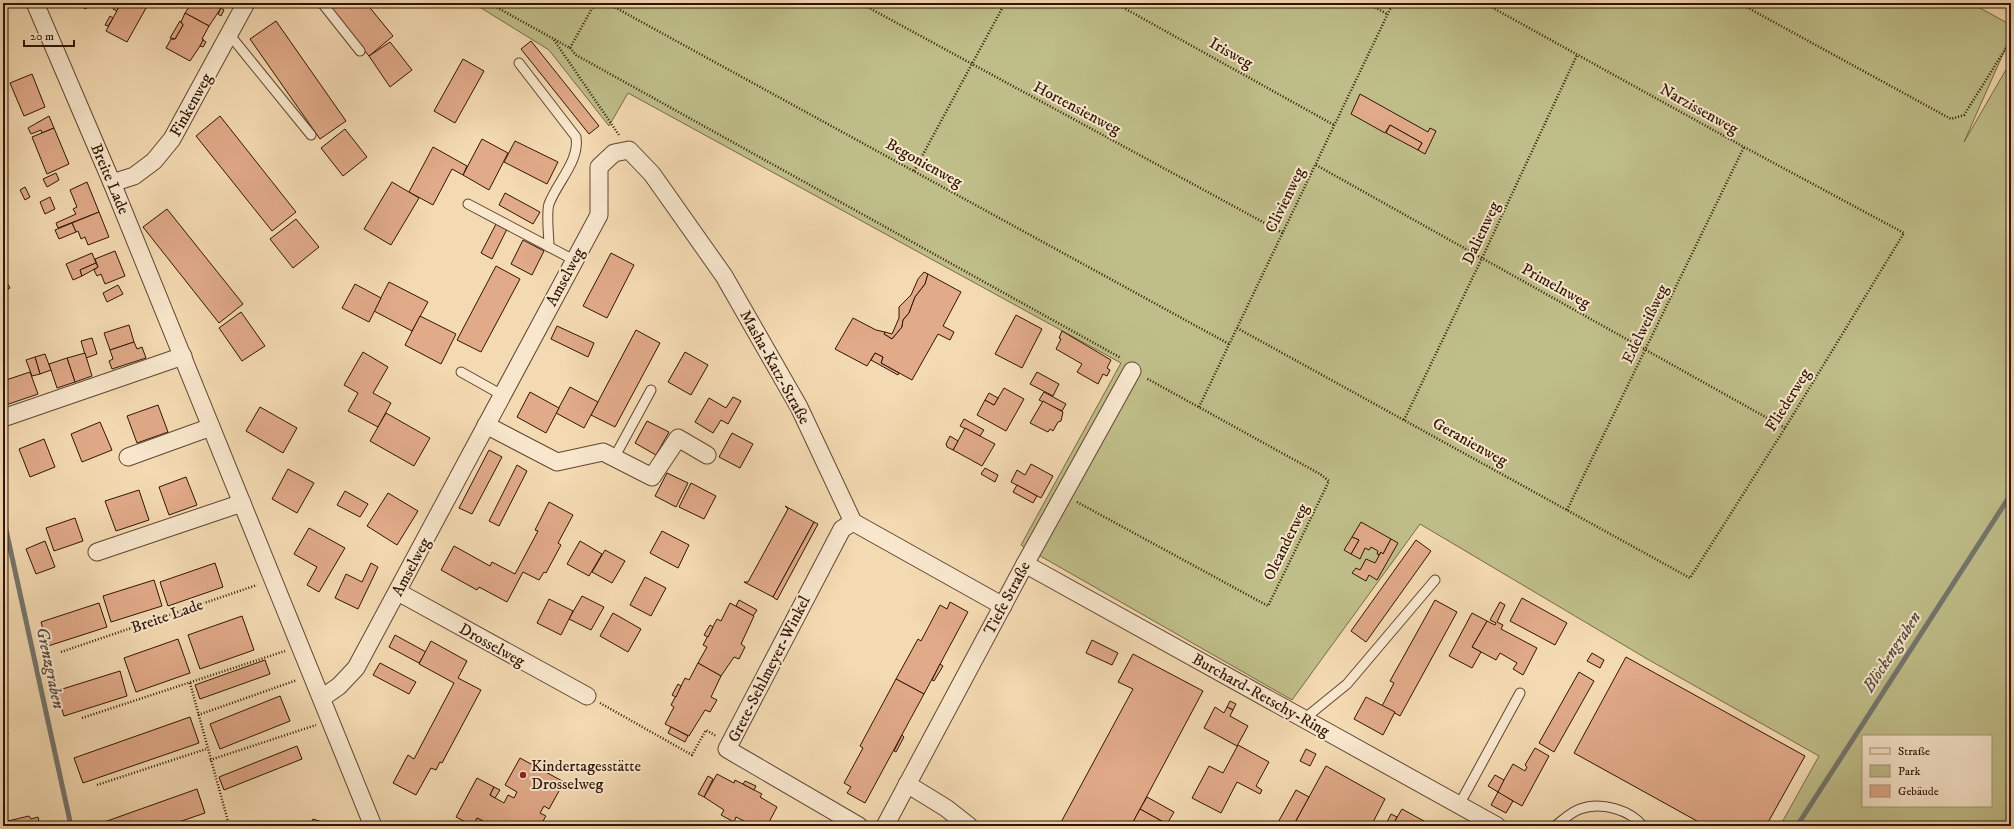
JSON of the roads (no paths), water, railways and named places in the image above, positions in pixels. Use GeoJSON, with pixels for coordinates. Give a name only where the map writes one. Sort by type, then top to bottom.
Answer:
{"type":"FeatureCollection","features":[{"type":"Feature","properties":{"kind":"street","name":"Breite Lade"},"geometry":{"type":"LineString","coordinates":[[35,3],[112,183],[373,826]]}},
{"type":"Feature","properties":{"kind":"street","name":"Finkenweg"},"geometry":{"type":"LineString","coordinates":[[112,183],[134,176],[154,161],[172,139],[246,3]]}},
{"type":"Feature","properties":{"kind":"street","name":"Amselweg"},"geometry":{"type":"LineString","coordinates":[[322,698],[339,686],[356,668],[599,214],[599,167],[614,153],[629,150]]}},
{"type":"Feature","properties":{"kind":"street","name":"Masha-Katz-Straße"},"geometry":{"type":"LineString","coordinates":[[629,150],[652,174],[724,276],[799,407],[853,522]]}},
{"type":"Feature","properties":{"kind":"street"},"geometry":{"type":"LineString","coordinates":[[3,418],[182,356]]}},
{"type":"Feature","properties":{"kind":"street","name":"Tiefe Straße"},"geometry":{"type":"LineString","coordinates":[[885,826],[1002,606],[1132,371]]}},
{"type":"Feature","properties":{"kind":"street"},"geometry":{"type":"LineString","coordinates":[[486,425],[557,462],[603,452],[652,477],[678,438],[707,455]]}},
{"type":"Feature","properties":{"kind":"street"},"geometry":{"type":"LineString","coordinates":[[128,457],[211,427]]}},
{"type":"Feature","properties":{"kind":"street"},"geometry":{"type":"LineString","coordinates":[[97,552],[242,503]]}},
{"type":"Feature","properties":{"kind":"street"},"geometry":{"type":"LineString","coordinates":[[853,522],[1002,606]]}},
{"type":"Feature","properties":{"kind":"street","name":"Grete-Sehlmeyer-Winkel"},"geometry":{"type":"LineString","coordinates":[[853,522],[842,529],[727,749],[859,826]]}},
{"type":"Feature","properties":{"kind":"street","name":"Burchard-Retschy-Ring"},"geometry":{"type":"LineString","coordinates":[[1025,564],[1497,826]]}},
{"type":"Feature","properties":{"kind":"street","name":"Drosselweg"},"geometry":{"type":"LineString","coordinates":[[398,592],[587,696]]}},
{"type":"Feature","properties":{"kind":"street"},"geometry":{"type":"LineString","coordinates":[[907,784],[946,808],[969,826]]}},
{"type":"Feature","properties":{"kind":"lane"},"geometry":{"type":"LineString","coordinates":[[322,3],[360,51]]}},
{"type":"Feature","properties":{"kind":"lane"},"geometry":{"type":"LineString","coordinates":[[229,34],[312,134]]}},
{"type":"Feature","properties":{"kind":"lane"},"geometry":{"type":"LineString","coordinates":[[519,63],[576,137],[578,148],[549,205],[549,247]]}},
{"type":"Feature","properties":{"kind":"lane"},"geometry":{"type":"LineString","coordinates":[[468,204],[574,260]]}},
{"type":"Feature","properties":{"kind":"lane"},"geometry":{"type":"LineString","coordinates":[[461,372],[502,395]]}},
{"type":"Feature","properties":{"kind":"lane"},"geometry":{"type":"LineString","coordinates":[[614,458],[651,390]]}},
{"type":"Feature","properties":{"kind":"lane"},"geometry":{"type":"LineString","coordinates":[[1304,719],[1347,684],[1435,580]]}},
{"type":"Feature","properties":{"kind":"lane"},"geometry":{"type":"LineString","coordinates":[[1459,805],[1520,693]]}},
{"type":"Feature","properties":{"kind":"lane"},"geometry":{"type":"LineString","coordinates":[[1555,826],[1581,808],[1597,807],[1622,811],[1634,817],[1643,826]]}},
{"type":"Feature","properties":{"kind":"waterway","name":"Blöckengraben"},"geometry":{"type":"LineString","coordinates":[[1797,826],[2011,494]]}},
{"type":"Feature","properties":{"kind":"waterway","name":"Grenzgraben"},"geometry":{"type":"LineString","coordinates":[[3,516],[71,826]]}},
{"type":"Feature","properties":{"kind":"place","name":"Kindertagesstätte Drosselweg"},"geometry":{"type":"Point","coordinates":[523,775]}}]}
